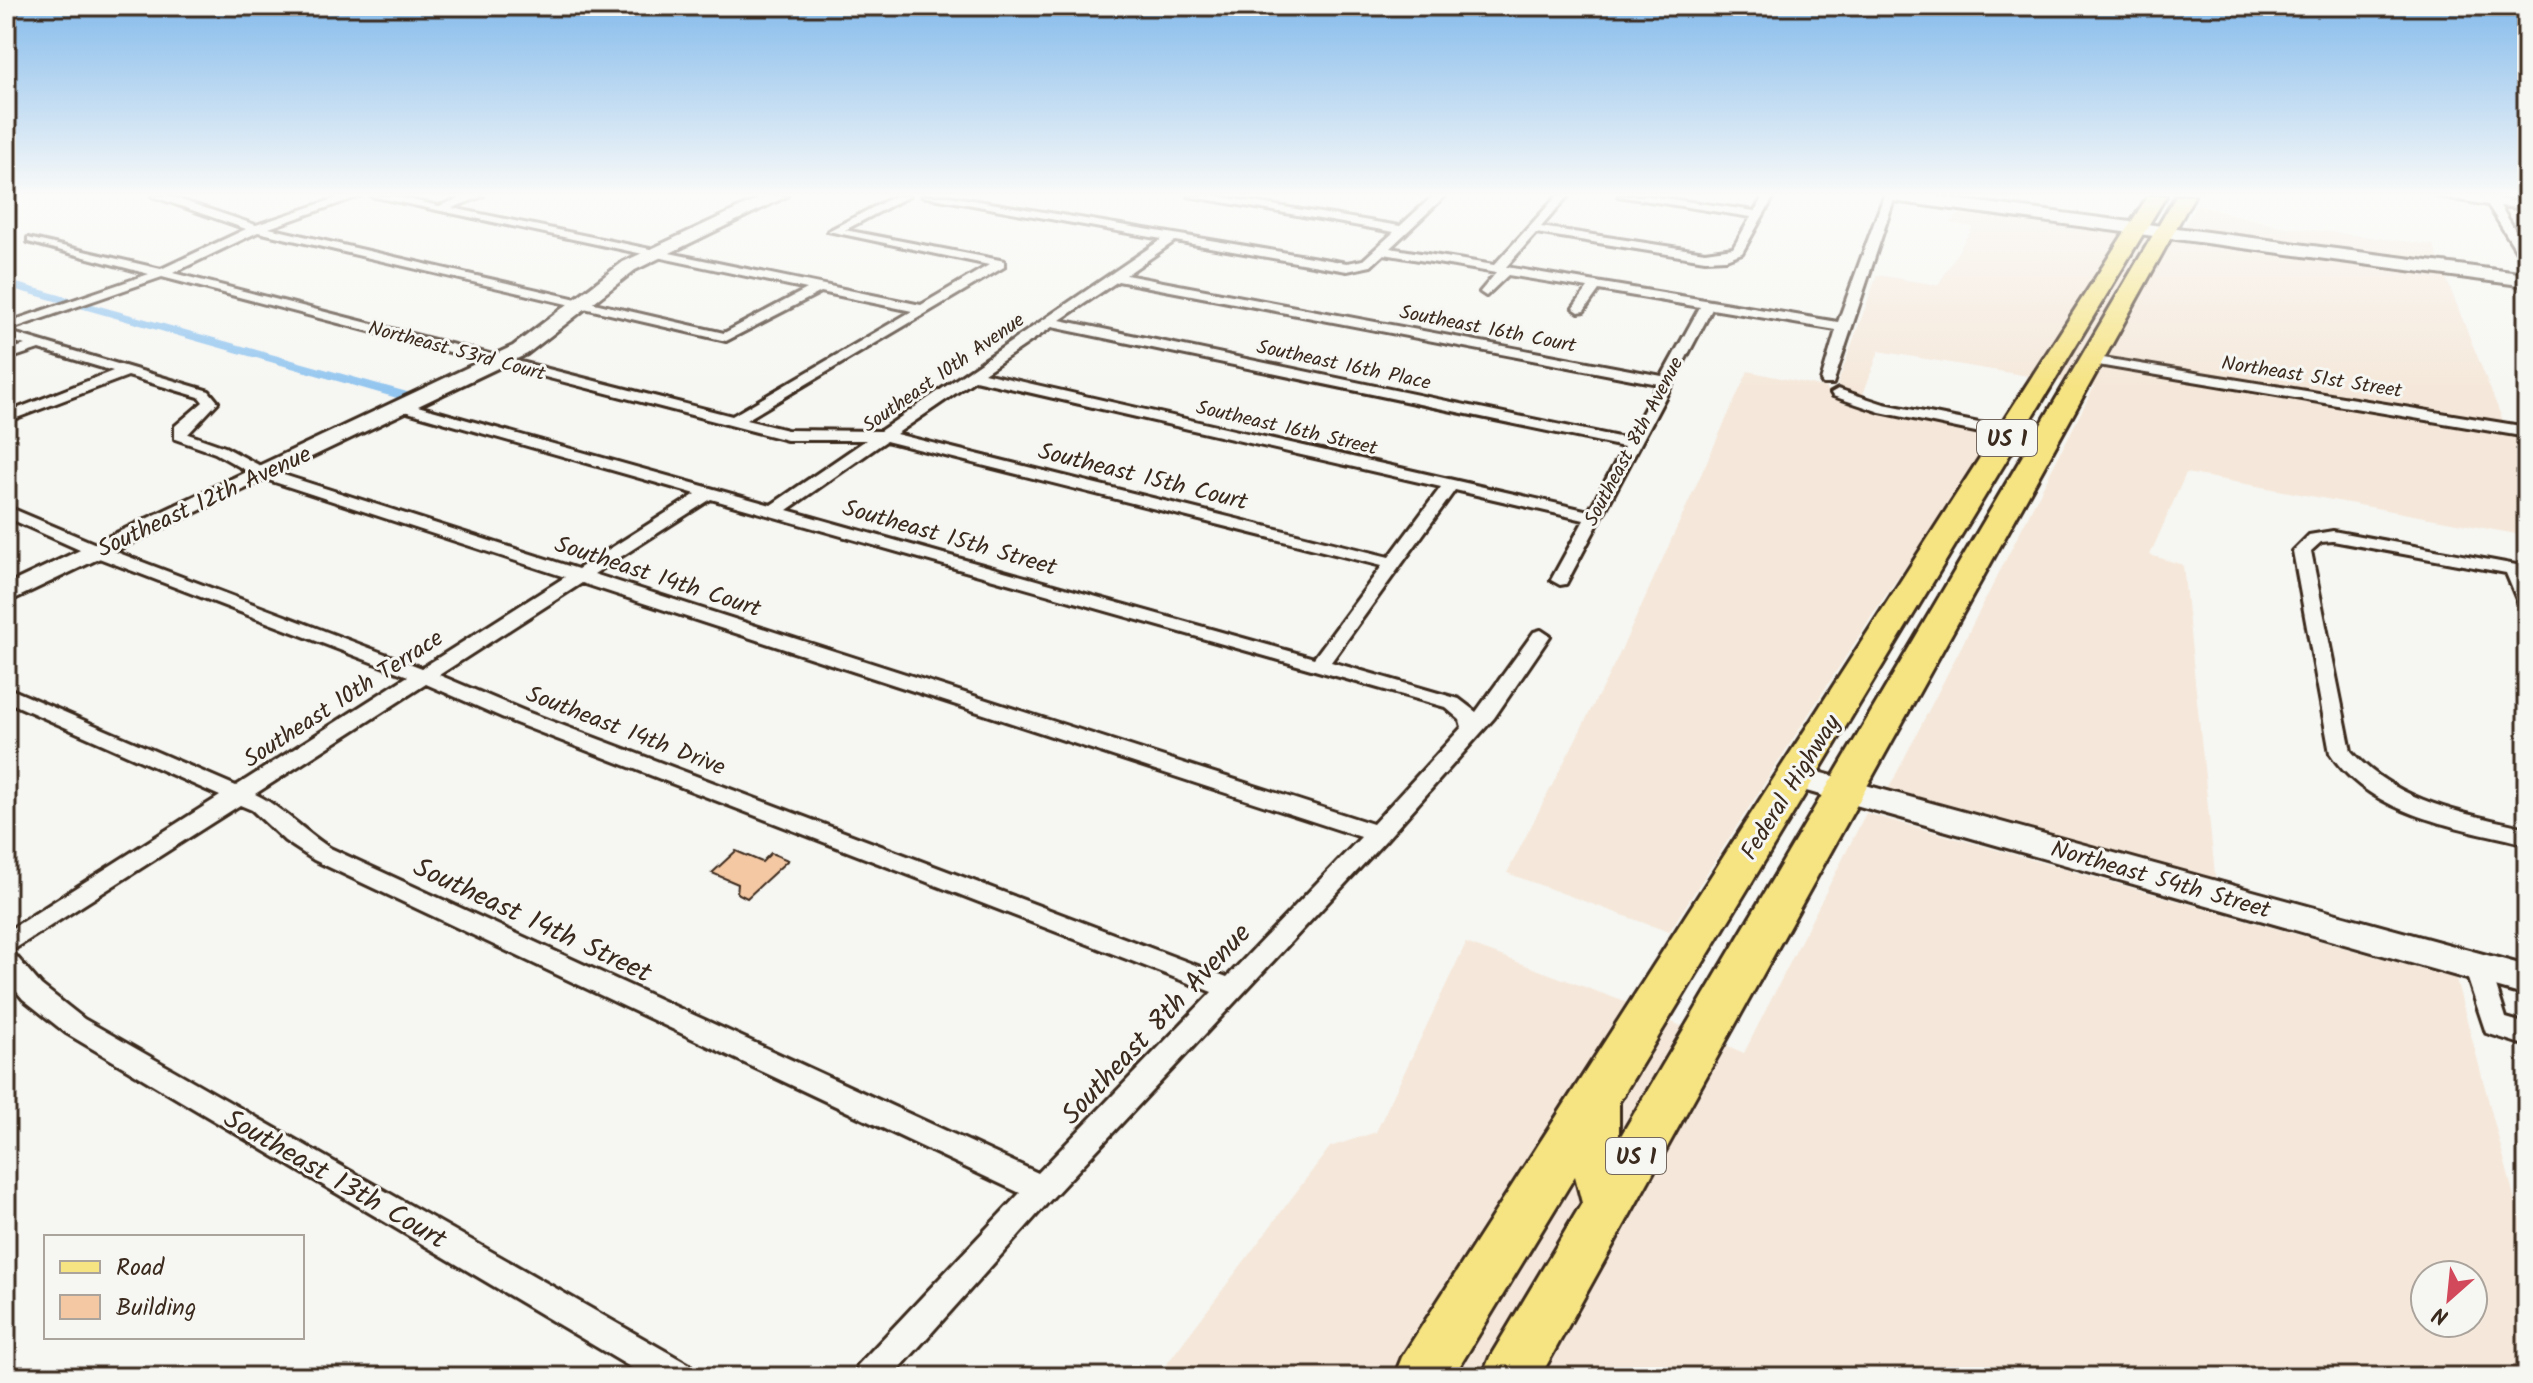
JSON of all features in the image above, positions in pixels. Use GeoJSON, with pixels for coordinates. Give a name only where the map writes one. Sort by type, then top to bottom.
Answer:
{"type":"FeatureCollection","features":[{"type":"Feature","properties":{"kind":"main road","name":"Federal Highway"},"geometry":{"type":"LineString","coordinates":[[1422,1377],[2117,261]]}},
{"type":"Feature","properties":{"kind":"main road","name":"Federal Highway"},"geometry":{"type":"LineString","coordinates":[[1510,1377],[2148,261]]}},
{"type":"Feature","properties":{"kind":"main road"},"geometry":{"type":"LineString","coordinates":[[2072,333],[2082,352],[2091,360]]}},
{"type":"Feature","properties":{"kind":"main road"},"geometry":{"type":"LineString","coordinates":[[2046,374],[2066,385],[2071,396]]}},
{"type":"Feature","properties":{"kind":"main road"},"geometry":{"type":"LineString","coordinates":[[2009,434],[2027,452],[2031,466]]}},
{"type":"Feature","properties":{"kind":"main road"},"geometry":{"type":"LineString","coordinates":[[1942,542],[1947,564],[1966,579]]}},
{"type":"Feature","properties":{"kind":"main road"},"geometry":{"type":"LineString","coordinates":[[1921,576],[1937,591],[1943,618]]}},
{"type":"Feature","properties":{"kind":"main road"},"geometry":{"type":"LineString","coordinates":[[1598,1096],[1593,1150],[1598,1180],[1608,1206]]}},
{"type":"Feature","properties":{"kind":"street","name":"Northeast 53rd Court"},"geometry":{"type":"LineString","coordinates":[[114,261],[734,421],[807,437],[884,436]]}},
{"type":"Feature","properties":{"kind":"street"},"geometry":{"type":"LineString","coordinates":[[6,327],[163,273],[189,261]]}},
{"type":"Feature","properties":{"kind":"street"},"geometry":{"type":"LineString","coordinates":[[397,261],[726,337],[819,288]]}},
{"type":"Feature","properties":{"kind":"street","name":"Southeast 12th Avenue"},"geometry":{"type":"LineString","coordinates":[[6,595],[498,361],[539,337],[605,282],[639,261]]}},
{"type":"Feature","properties":{"kind":"street"},"geometry":{"type":"LineString","coordinates":[[683,261],[922,309]]}},
{"type":"Feature","properties":{"kind":"street"},"geometry":{"type":"LineString","coordinates":[[734,421],[1000,264],[983,261]]}},
{"type":"Feature","properties":{"kind":"street","name":"Southeast 10th Avenue"},"geometry":{"type":"LineString","coordinates":[[772,512],[1140,261]]}},
{"type":"Feature","properties":{"kind":"street"},"geometry":{"type":"LineString","coordinates":[[1311,261],[1347,267],[1370,261]]}},
{"type":"Feature","properties":{"kind":"street"},"geometry":{"type":"LineString","coordinates":[[1448,261],[1843,327]]}},
{"type":"Feature","properties":{"kind":"street"},"geometry":{"type":"LineString","coordinates":[[1486,292],[1508,261]]}},
{"type":"Feature","properties":{"kind":"street"},"geometry":{"type":"LineString","coordinates":[[1868,261],[1843,327],[1833,387],[1880,408],[2009,434]]}},
{"type":"Feature","properties":{"kind":"street"},"geometry":{"type":"LineString","coordinates":[[2385,261],[2527,280]]}},
{"type":"Feature","properties":{"kind":"street","name":"Southeast 16th Court"},"geometry":{"type":"LineString","coordinates":[[1116,277],[1665,381]]}},
{"type":"Feature","properties":{"kind":"street"},"geometry":{"type":"LineString","coordinates":[[1579,308],[1596,286]]}},
{"type":"Feature","properties":{"kind":"street","name":"Southeast 8th Avenue"},"geometry":{"type":"LineString","coordinates":[[1560,580],[1708,304]]}},
{"type":"Feature","properties":{"kind":"street","name":"Southeast 16th Place"},"geometry":{"type":"LineString","coordinates":[[1049,322],[1631,444]]}},
{"type":"Feature","properties":{"kind":"street","name":"Southeast 14th Court"},"geometry":{"type":"LineString","coordinates":[[6,335],[209,398],[211,402],[206,409],[180,429],[180,436],[220,450],[262,473],[1378,834]]}},
{"type":"Feature","properties":{"kind":"street"},"geometry":{"type":"LineString","coordinates":[[6,356],[37,345]]}},
{"type":"Feature","properties":{"kind":"street","name":"Northeast 51st Street"},"geometry":{"type":"LineString","coordinates":[[2091,360],[2527,432]]}},
{"type":"Feature","properties":{"kind":"street"},"geometry":{"type":"LineString","coordinates":[[6,418],[127,371]]}},
{"type":"Feature","properties":{"kind":"street","name":"Southeast 16th Street"},"geometry":{"type":"LineString","coordinates":[[973,375],[1592,517]]}},
{"type":"Feature","properties":{"kind":"street","name":"Southeast 15th Street"},"geometry":{"type":"LineString","coordinates":[[402,406],[1452,703],[1469,717],[1480,721]]}},
{"type":"Feature","properties":{"kind":"street","name":"Southeast 15th Court"},"geometry":{"type":"LineString","coordinates":[[884,436],[1391,563]]}},
{"type":"Feature","properties":{"kind":"street"},"geometry":{"type":"LineString","coordinates":[[1318,666],[1451,485]]}},
{"type":"Feature","properties":{"kind":"street","name":"Southeast 10th Terrace"},"geometry":{"type":"LineString","coordinates":[[6,944],[707,494]]}},
{"type":"Feature","properties":{"kind":"street","name":"Southeast 14th Drive"},"geometry":{"type":"LineString","coordinates":[[6,511],[97,551],[425,676],[520,717],[1231,989]]}},
{"type":"Feature","properties":{"kind":"street"},"geometry":{"type":"LineString","coordinates":[[2527,602],[2520,570],[2362,539],[2319,536],[2307,541],[2302,551],[2341,753],[2355,773],[2382,792],[2426,810],[2527,836]]}},
{"type":"Feature","properties":{"kind":"street","name":"Southeast 8th Avenue"},"geometry":{"type":"LineString","coordinates":[[870,1377],[1042,1189],[1378,834],[1480,721],[1541,636]]}},
{"type":"Feature","properties":{"kind":"street","name":"Southeast 14th Street"},"geometry":{"type":"LineString","coordinates":[[6,693],[220,789],[240,795],[260,805],[293,835],[322,854],[1042,1189]]}},
{"type":"Feature","properties":{"kind":"street","name":"Northeast 54th Street"},"geometry":{"type":"LineString","coordinates":[[1796,777],[2527,981]]}},
{"type":"Feature","properties":{"kind":"street","name":"Southeast 13th Court"},"geometry":{"type":"LineString","coordinates":[[6,962],[32,992],[75,1026],[678,1377]]}},
{"type":"Feature","properties":{"kind":"street"},"geometry":{"type":"LineString","coordinates":[[2477,967],[2495,1026],[2527,1035]]}},
{"type":"Feature","properties":{"kind":"shaded area"},"geometry":{"type":"Polygon","coordinates":[[[1953,261],[2439,261],[2505,426],[2512,437],[2527,440],[2527,536],[2186,473],[2150,555],[2183,565],[2216,884],[1888,790],[2094,387],[1879,351],[1861,400],[1837,385],[1877,275],[1938,285],[1953,261]]]}},
{"type":"Feature","properties":{"kind":"shaded area"},"geometry":{"type":"Polygon","coordinates":[[[1748,371],[1824,387],[1844,403],[1861,408],[1969,430],[1988,438],[1990,446],[1879,605],[1669,932],[1507,873],[1619,655],[1748,371]]]}},
{"type":"Feature","properties":{"kind":"shaded area"},"geometry":{"type":"Polygon","coordinates":[[[1866,813],[2456,979],[2523,1230],[2527,1232],[2527,1377],[1157,1377],[1330,1147],[1376,1132],[1466,943],[1628,1003],[1744,1053],[1866,813]]]}},
{"type":"Feature","properties":{"kind":"building"},"geometry":{"type":"Polygon","coordinates":[[[736,851],[762,862],[771,853],[788,860],[747,898],[737,893],[738,884],[712,873],[736,851]]]}},
{"type":"Feature","properties":{"kind":"waterway"},"geometry":{"type":"LineString","coordinates":[[6,283],[402,395]]}}]}
